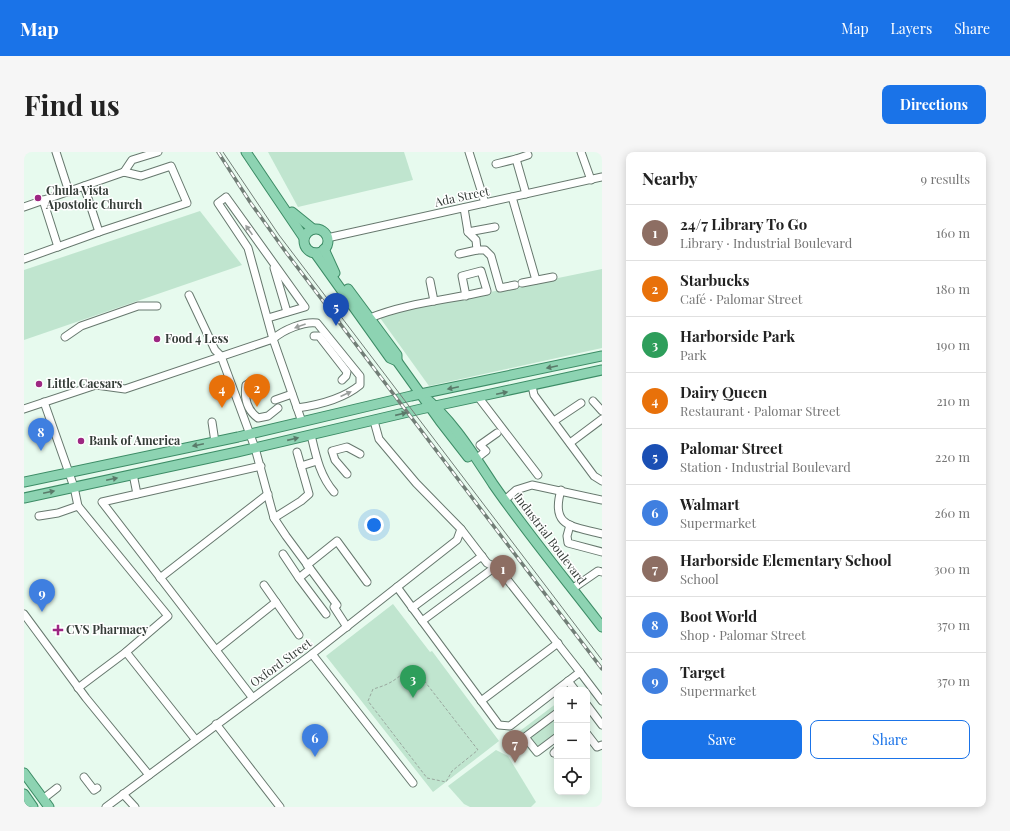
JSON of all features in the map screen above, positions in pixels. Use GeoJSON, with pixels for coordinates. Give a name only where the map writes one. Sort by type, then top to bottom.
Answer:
{"type":"FeatureCollection","features":[{"type":"Feature","properties":{"kind":"main road","name":"Industrial Boulevard"},"geometry":{"type":"LineString","coordinates":[[246,152],[284,206],[304,238],[306,248],[315,253],[390,358],[397,361],[421,394],[477,458],[494,484],[602,627]]}},
{"type":"Feature","properties":{"kind":"main road","name":"Industrial Boulevard"},"geometry":{"type":"LineString","coordinates":[[284,206],[312,229],[320,230],[327,238]]}},
{"type":"Feature","properties":{"kind":"main road"},"geometry":{"type":"LineString","coordinates":[[304,238],[312,229]]}},
{"type":"Feature","properties":{"kind":"main road"},"geometry":{"type":"LineString","coordinates":[[315,253],[324,249],[327,238]]}},
{"type":"Feature","properties":{"kind":"main road","name":"Industrial Boulevard"},"geometry":{"type":"LineString","coordinates":[[324,249],[332,268],[397,355],[397,361]]}},
{"type":"Feature","properties":{"kind":"main road"},"geometry":{"type":"LineString","coordinates":[[24,482],[215,442],[421,394],[602,356]]}},
{"type":"Feature","properties":{"kind":"main road"},"geometry":{"type":"LineString","coordinates":[[24,498],[592,373],[602,369]]}},
{"type":"Feature","properties":{"kind":"main road","name":"Industrial Boulevard"},"geometry":{"type":"LineString","coordinates":[[433,407],[477,467],[494,484]]}},
{"type":"Feature","properties":{"kind":"main road"},"geometry":{"type":"LineString","coordinates":[[24,773],[49,807]]}},
{"type":"Feature","properties":{"kind":"main road"},"geometry":{"type":"LineString","coordinates":[[24,795],[34,807]]}},
{"type":"Feature","properties":{"kind":"street"},"geometry":{"type":"LineString","coordinates":[[56,152],[69,192]]}},
{"type":"Feature","properties":{"kind":"street"},"geometry":{"type":"LineString","coordinates":[[124,172],[132,160],[158,152]]}},
{"type":"Feature","properties":{"kind":"street"},"geometry":{"type":"LineString","coordinates":[[470,152],[485,203]]}},
{"type":"Feature","properties":{"kind":"street"},"geometry":{"type":"LineString","coordinates":[[582,152],[591,180]]}},
{"type":"Feature","properties":{"kind":"street"},"geometry":{"type":"LineString","coordinates":[[496,164],[528,155]]}},
{"type":"Feature","properties":{"kind":"street"},"geometry":{"type":"LineString","coordinates":[[516,159],[526,194]]}},
{"type":"Feature","properties":{"kind":"street"},"geometry":{"type":"LineString","coordinates":[[24,207],[124,172],[141,176],[171,166],[187,204],[99,232],[24,259]]}},
{"type":"Feature","properties":{"kind":"street","name":"Ada Street"},"geometry":{"type":"LineString","coordinates":[[327,238],[602,177]]}},
{"type":"Feature","properties":{"kind":"street"},"geometry":{"type":"LineString","coordinates":[[84,186],[99,232]]}},
{"type":"Feature","properties":{"kind":"street"},"geometry":{"type":"LineString","coordinates":[[268,318],[305,307],[226,197],[218,203],[248,248],[273,339],[302,422]]}},
{"type":"Feature","properties":{"kind":"street"},"geometry":{"type":"LineString","coordinates":[[512,197],[536,280]]}},
{"type":"Feature","properties":{"kind":"street"},"geometry":{"type":"LineString","coordinates":[[43,200],[58,247]]}},
{"type":"Feature","properties":{"kind":"street"},"geometry":{"type":"LineString","coordinates":[[464,208],[468,232],[476,240],[477,250]]}},
{"type":"Feature","properties":{"kind":"street"},"geometry":{"type":"LineString","coordinates":[[468,232],[495,227]]}},
{"type":"Feature","properties":{"kind":"street"},"geometry":{"type":"LineString","coordinates":[[248,248],[258,242]]}},
{"type":"Feature","properties":{"kind":"street"},"geometry":{"type":"LineString","coordinates":[[459,254],[477,250],[485,250],[491,256],[500,288],[553,277]]}},
{"type":"Feature","properties":{"kind":"street"},"geometry":{"type":"LineString","coordinates":[[273,262],[287,312]]}},
{"type":"Feature","properties":{"kind":"street"},"geometry":{"type":"LineString","coordinates":[[430,281],[434,301]]}},
{"type":"Feature","properties":{"kind":"street"},"geometry":{"type":"LineString","coordinates":[[189,295],[215,350],[221,356],[261,466],[274,518],[336,606],[347,627]]}},
{"type":"Feature","properties":{"kind":"street"},"geometry":{"type":"LineString","coordinates":[[370,318],[434,301],[466,296]]}},
{"type":"Feature","properties":{"kind":"street"},"geometry":{"type":"LineString","coordinates":[[65,337],[81,326],[138,306],[157,306]]}},
{"type":"Feature","properties":{"kind":"street"},"geometry":{"type":"LineString","coordinates":[[24,409],[96,385],[125,389],[273,339],[279,333],[309,323],[317,323],[360,376],[360,385],[350,393],[309,406],[297,408]]}},
{"type":"Feature","properties":{"kind":"street"},"geometry":{"type":"LineString","coordinates":[[314,336],[320,336],[347,372],[346,376],[342,380]]}},
{"type":"Feature","properties":{"kind":"street"},"geometry":{"type":"LineString","coordinates":[[251,382],[246,385],[245,393],[246,401],[253,415],[258,418],[263,418],[278,408]]}},
{"type":"Feature","properties":{"kind":"street"},"geometry":{"type":"LineString","coordinates":[[532,386],[534,395],[594,476],[602,481]]}},
{"type":"Feature","properties":{"kind":"street"},"geometry":{"type":"LineString","coordinates":[[275,400],[292,394]]}},
{"type":"Feature","properties":{"kind":"street"},"geometry":{"type":"LineString","coordinates":[[479,398],[538,475]]}},
{"type":"Feature","properties":{"kind":"street"},"geometry":{"type":"LineString","coordinates":[[594,401],[602,411]]}},
{"type":"Feature","properties":{"kind":"street"},"geometry":{"type":"LineString","coordinates":[[44,402],[74,487],[78,506],[168,616],[126,652],[78,688]]}},
{"type":"Feature","properties":{"kind":"street"},"geometry":{"type":"LineString","coordinates":[[554,421],[581,403]]}},
{"type":"Feature","properties":{"kind":"street"},"geometry":{"type":"LineString","coordinates":[[570,443],[602,419]]}},
{"type":"Feature","properties":{"kind":"street"},"geometry":{"type":"LineString","coordinates":[[374,421],[379,439],[416,483],[461,529],[487,563],[499,569],[602,701]]}},
{"type":"Feature","properties":{"kind":"street"},"geometry":{"type":"LineString","coordinates":[[212,422],[215,442]]}},
{"type":"Feature","properties":{"kind":"street"},"geometry":{"type":"LineString","coordinates":[[477,458],[486,451],[480,445],[497,433]]}},
{"type":"Feature","properties":{"kind":"street"},"geometry":{"type":"LineString","coordinates":[[311,435],[317,461],[327,484],[334,492]]}},
{"type":"Feature","properties":{"kind":"street"},"geometry":{"type":"LineString","coordinates":[[347,474],[335,460],[332,451],[347,447],[360,454]]}},
{"type":"Feature","properties":{"kind":"street"},"geometry":{"type":"LineString","coordinates":[[274,518],[301,501],[309,494],[296,452]]}},
{"type":"Feature","properties":{"kind":"street"},"geometry":{"type":"LineString","coordinates":[[301,466],[317,461]]}},
{"type":"Feature","properties":{"kind":"street"},"geometry":{"type":"LineString","coordinates":[[252,697],[102,502],[261,466]]}},
{"type":"Feature","properties":{"kind":"street"},"geometry":{"type":"LineString","coordinates":[[133,474],[137,494]]}},
{"type":"Feature","properties":{"kind":"street"},"geometry":{"type":"LineString","coordinates":[[506,500],[516,490],[532,485],[602,500]]}},
{"type":"Feature","properties":{"kind":"street"},"geometry":{"type":"LineString","coordinates":[[560,490],[557,503],[558,515],[566,524],[602,534]]}},
{"type":"Feature","properties":{"kind":"street"},"geometry":{"type":"LineString","coordinates":[[160,578],[268,494]]}},
{"type":"Feature","properties":{"kind":"street"},"geometry":{"type":"LineString","coordinates":[[39,516],[58,513],[78,506]]}},
{"type":"Feature","properties":{"kind":"street"},"geometry":{"type":"LineString","coordinates":[[570,525],[567,536],[568,543],[602,552]]}},
{"type":"Feature","properties":{"kind":"street","name":"Oxford Street"},"geometry":{"type":"LineString","coordinates":[[106,807],[252,697],[312,654],[397,588],[457,540],[461,529]]}},
{"type":"Feature","properties":{"kind":"street"},"geometry":{"type":"LineString","coordinates":[[299,578],[308,567],[337,541],[367,582]]}},
{"type":"Feature","properties":{"kind":"street"},"geometry":{"type":"LineString","coordinates":[[282,554],[326,614]]}},
{"type":"Feature","properties":{"kind":"street"},"geometry":{"type":"LineString","coordinates":[[412,608],[482,556]]}},
{"type":"Feature","properties":{"kind":"street"},"geometry":{"type":"LineString","coordinates":[[422,621],[495,567]]}},
{"type":"Feature","properties":{"kind":"street"},"geometry":{"type":"LineString","coordinates":[[572,589],[601,573]]}},
{"type":"Feature","properties":{"kind":"street"},"geometry":{"type":"LineString","coordinates":[[264,585],[299,635]]}},
{"type":"Feature","properties":{"kind":"street"},"geometry":{"type":"LineString","coordinates":[[397,588],[498,725],[510,726],[580,672]]}},
{"type":"Feature","properties":{"kind":"street"},"geometry":{"type":"LineString","coordinates":[[216,650],[276,602]]}},
{"type":"Feature","properties":{"kind":"street"},"geometry":{"type":"LineString","coordinates":[[24,614],[78,688],[149,775]]}},
{"type":"Feature","properties":{"kind":"street"},"geometry":{"type":"LineString","coordinates":[[480,701],[558,644]]}},
{"type":"Feature","properties":{"kind":"street"},"geometry":{"type":"LineString","coordinates":[[126,652],[195,740]]}},
{"type":"Feature","properties":{"kind":"street"},"geometry":{"type":"LineString","coordinates":[[312,654],[413,783]]}},
{"type":"Feature","properties":{"kind":"street"},"geometry":{"type":"LineString","coordinates":[[568,681],[573,687]]}},
{"type":"Feature","properties":{"kind":"street"},"geometry":{"type":"LineString","coordinates":[[590,709],[602,725]]}},
{"type":"Feature","properties":{"kind":"street"},"geometry":{"type":"LineString","coordinates":[[554,715],[525,737],[537,752],[554,739]]}},
{"type":"Feature","properties":{"kind":"street"},"geometry":{"type":"LineString","coordinates":[[216,724],[280,807]]}},
{"type":"Feature","properties":{"kind":"street"},"geometry":{"type":"LineString","coordinates":[[590,738],[597,747],[602,745]]}},
{"type":"Feature","properties":{"kind":"street"},"geometry":{"type":"LineString","coordinates":[[84,777],[94,790],[97,788]]}},
{"type":"Feature","properties":{"kind":"street"},"geometry":{"type":"LineString","coordinates":[[43,799],[57,788]]}},
{"type":"Feature","properties":{"kind":"street"},"geometry":{"type":"LineString","coordinates":[[124,794],[135,807]]}},
{"type":"Feature","properties":{"kind":"path"},"geometry":{"type":"LineString","coordinates":[[412,665],[478,750],[452,771],[446,782],[436,781],[427,778],[368,701],[373,689],[388,685],[412,665]]}},
{"type":"Feature","properties":{"kind":"green space"},"geometry":{"type":"Polygon","coordinates":[[[268,152],[404,152],[413,180],[298,207],[268,152]]]}},
{"type":"Feature","properties":{"kind":"green space"},"geometry":{"type":"Polygon","coordinates":[[[200,211],[242,265],[24,340],[24,270],[200,211]]]}},
{"type":"Feature","properties":{"kind":"green space"},"geometry":{"type":"Polygon","coordinates":[[[602,269],[602,348],[429,386],[378,315],[602,269]]]}},
{"type":"Feature","properties":{"kind":"green space"},"geometry":{"type":"Polygon","coordinates":[[[393,604],[430,652],[432,651],[499,741],[433,792],[326,656],[393,604]]]}},
{"type":"Feature","properties":{"kind":"green space"},"geometry":{"type":"Polygon","coordinates":[[[554,705],[554,743],[535,757],[516,734],[554,705]]]}},
{"type":"Feature","properties":{"kind":"green space"},"geometry":{"type":"Polygon","coordinates":[[[496,750],[508,756],[536,802],[531,807],[470,807],[464,804],[448,786],[496,750]]]}},
{"type":"Feature","properties":{"kind":"tram line"},"geometry":{"type":"LineString","coordinates":[[223,152],[279,235],[602,660]]}},
{"type":"Feature","properties":{"kind":"railway"},"geometry":{"type":"LineString","coordinates":[[218,152],[250,202],[285,251],[602,669]]}},
{"type":"Feature","properties":{"kind":"place","name":"Chula Vista Apostolic Church"},"geometry":{"type":"Point","coordinates":[38,198]}},
{"type":"Feature","properties":{"kind":"place","name":"Palomar Street"},"geometry":{"type":"Point","coordinates":[336,326]}},
{"type":"Feature","properties":{"kind":"place","name":"Food 4 Less"},"geometry":{"type":"Point","coordinates":[157,339]}},
{"type":"Feature","properties":{"kind":"place","name":"Little Caesars"},"geometry":{"type":"Point","coordinates":[39,384]}},
{"type":"Feature","properties":{"kind":"place","name":"Starbucks"},"geometry":{"type":"Point","coordinates":[257,407]}},
{"type":"Feature","properties":{"kind":"place","name":"Dairy Queen"},"geometry":{"type":"Point","coordinates":[222,408]}},
{"type":"Feature","properties":{"kind":"place","name":"Bank of America"},"geometry":{"type":"Point","coordinates":[81,441]}},
{"type":"Feature","properties":{"kind":"place","name":"Boot World"},"geometry":{"type":"Point","coordinates":[41,451]}},
{"type":"Feature","properties":{"kind":"place","name":"24/7 Library To Go"},"geometry":{"type":"Point","coordinates":[503,588]}},
{"type":"Feature","properties":{"kind":"place","name":"Target"},"geometry":{"type":"Point","coordinates":[42,612]}},
{"type":"Feature","properties":{"kind":"place","name":"CVS Pharmacy"},"geometry":{"type":"Point","coordinates":[58,630]}},
{"type":"Feature","properties":{"kind":"place","name":"Harborside Park"},"geometry":{"type":"Point","coordinates":[413,698]}},
{"type":"Feature","properties":{"kind":"place","name":"Walmart"},"geometry":{"type":"Point","coordinates":[315,757]}},
{"type":"Feature","properties":{"kind":"place","name":"Harborside Elementary School"},"geometry":{"type":"Point","coordinates":[515,763]}}]}
